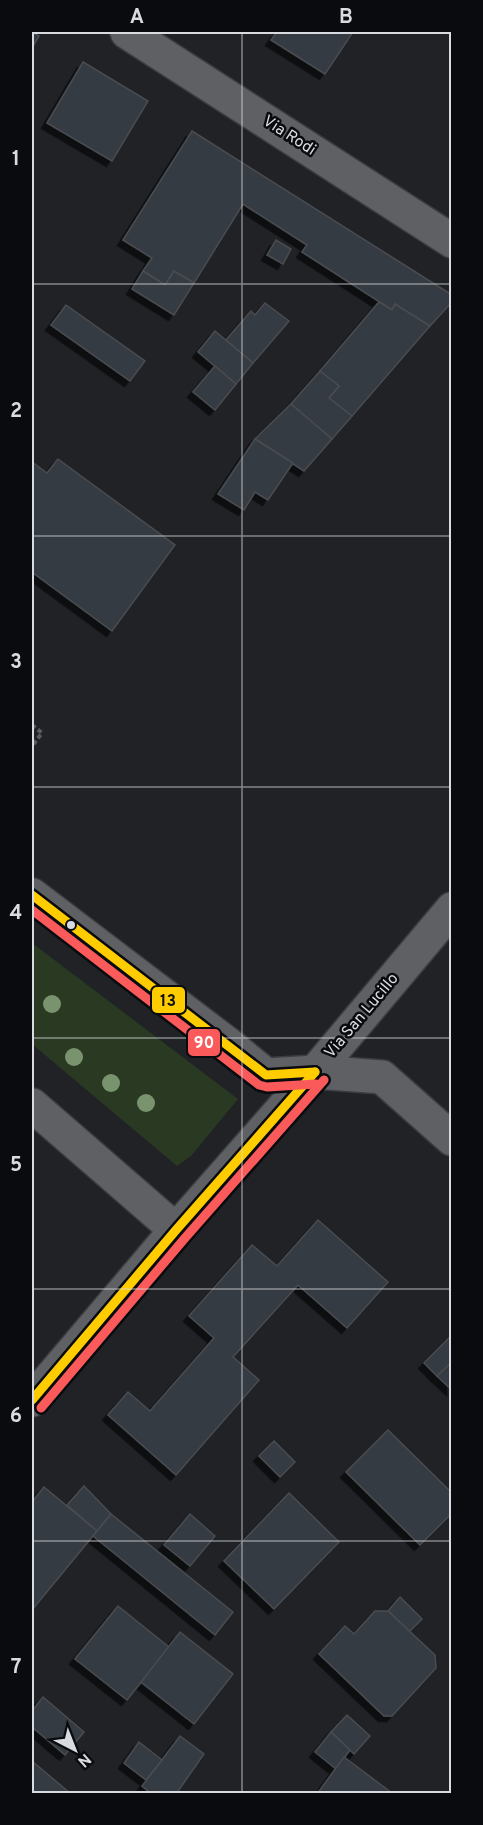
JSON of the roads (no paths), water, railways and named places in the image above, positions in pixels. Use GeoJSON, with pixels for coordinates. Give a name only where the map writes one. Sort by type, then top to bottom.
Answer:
{"type":"FeatureCollection","features":[{"type":"Feature","properties":{"kind":"street","name":"Via Rodi"},"geometry":{"type":"LineString","coordinates":[[127,32],[452,241]]}},
{"type":"Feature","properties":{"kind":"street"},"geometry":{"type":"LineString","coordinates":[[32,896],[266,1075],[315,1072],[382,1077],[452,1139]]}},
{"type":"Feature","properties":{"kind":"street","name":"Via San Lucillo"},"geometry":{"type":"LineString","coordinates":[[32,1400],[176,1230],[315,1072],[452,909]]}},
{"type":"Feature","properties":{"kind":"street"},"geometry":{"type":"LineString","coordinates":[[32,1105],[176,1230]]}}]}
